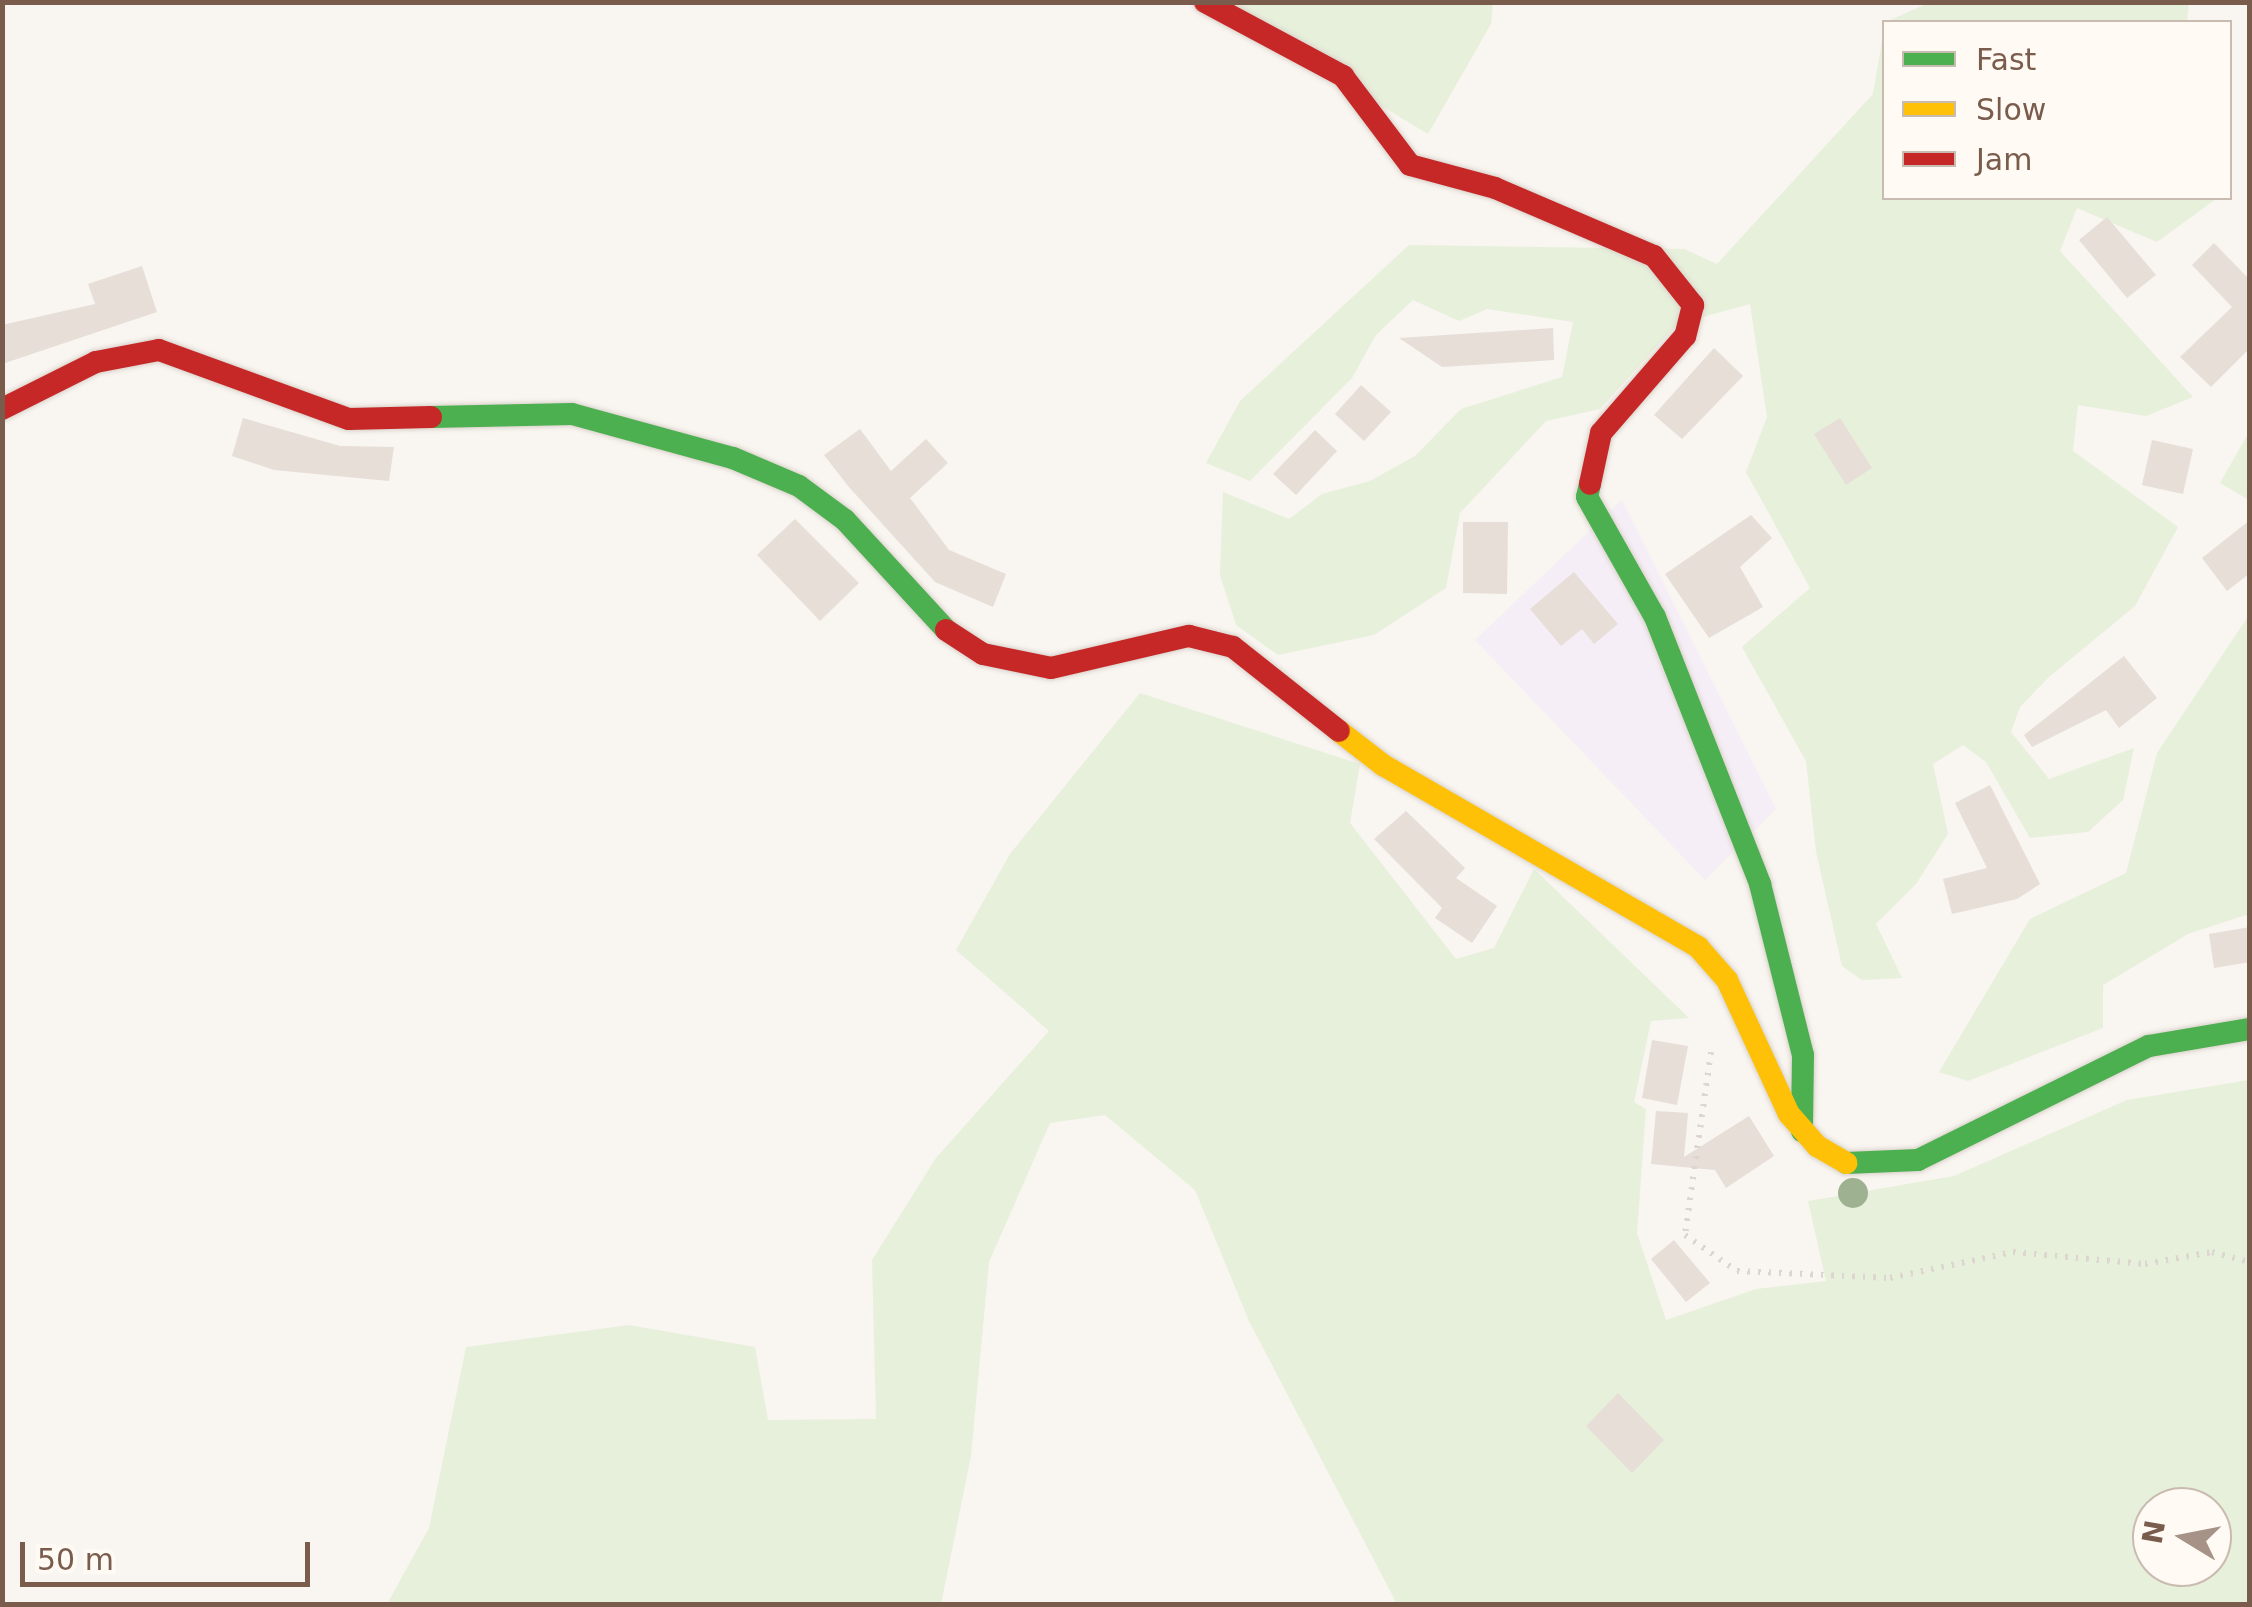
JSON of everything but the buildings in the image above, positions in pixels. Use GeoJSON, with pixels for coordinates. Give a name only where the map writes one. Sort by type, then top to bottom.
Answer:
{"type":"FeatureCollection","features":[{"type":"Feature","properties":{"kind":"main road"},"geometry":{"type":"LineString","coordinates":[[1205,2],[1343,76],[1410,166],[1495,188],[1654,256],[1688,296],[1686,336],[1601,433],[1587,497],[1655,618],[1760,884],[1803,1055],[1802,1131]]}},
{"type":"Feature","properties":{"kind":"main road"},"geometry":{"type":"LineString","coordinates":[[2,409],[96,362],[159,350],[349,420],[572,414],[733,458],[799,486],[845,520],[931,621],[994,657],[1076,666],[1160,640],[1212,638],[1251,659],[1383,765],[1698,947],[1727,980],[1767,1074],[1802,1131],[1851,1166],[1893,1168],[2149,1046],[2250,1029]]}},
{"type":"Feature","properties":{"kind":"shaded area"},"geometry":{"type":"Polygon","coordinates":[[[1622,500],[1776,809],[1705,880],[1475,640],[1622,500]]]}},
{"type":"Feature","properties":{"kind":"green space"},"geometry":{"type":"Polygon","coordinates":[[[1931,2],[2189,2],[2187,20],[1890,20],[1931,2]]]}},
{"type":"Feature","properties":{"kind":"green space"},"geometry":{"type":"Polygon","coordinates":[[[1211,3],[1493,3],[1491,24],[1428,134],[1211,3]]]}},
{"type":"Feature","properties":{"kind":"green space"},"geometry":{"type":"Polygon","coordinates":[[[1882,42],[1882,200],[2215,200],[2157,242],[2077,208],[2060,251],[2193,397],[2146,416],[2078,405],[2073,451],[2178,527],[2135,606],[2049,677],[2020,707],[2011,732],[2049,779],[2134,748],[2123,800],[2088,832],[2030,838],[1986,762],[1963,745],[1933,764],[1948,834],[1916,884],[1876,924],[1902,978],[1862,980],[1842,966],[1816,852],[1806,761],[1742,647],[1810,588],[1746,472],[1767,417],[1750,304],[1677,324],[1600,409],[1546,421],[1460,513],[1446,588],[1374,635],[1278,655],[1236,625],[1220,575],[1223,492],[1289,519],[1322,494],[1370,481],[1415,456],[1461,409],[1562,377],[1573,322],[1487,309],[1459,321],[1413,300],[1376,335],[1352,378],[1250,481],[1206,463],[1240,401],[1409,245],[1684,249],[1717,264],[1873,94],[1882,42]]]}},
{"type":"Feature","properties":{"kind":"green space"},"geometry":{"type":"Polygon","coordinates":[[[2249,432],[2250,500],[2220,483],[2249,432]]]}},
{"type":"Feature","properties":{"kind":"green space"},"geometry":{"type":"Polygon","coordinates":[[[2249,615],[2249,914],[2188,934],[2103,985],[2103,1028],[1968,1081],[1939,1072],[2030,919],[2126,873],[2157,753],[2249,615]]]}},
{"type":"Feature","properties":{"kind":"green space"},"geometry":{"type":"Polygon","coordinates":[[[1140,693],[1360,764],[1350,823],[1456,959],[1494,948],[1534,869],[1689,1018],[1651,1021],[1634,1102],[1646,1109],[1637,1233],[1666,1320],[1756,1289],[1826,1281],[1808,1201],[1954,1176],[2127,1100],[2249,1080],[2249,1604],[1397,1604],[1249,1321],[1195,1190],[1105,1115],[1050,1123],[989,1262],[971,1456],[941,1604],[387,1604],[429,1528],[466,1347],[629,1325],[755,1347],[768,1420],[876,1419],[872,1260],[936,1158],[1049,1031],[956,950],[1010,854],[1140,693]]]}},
{"type":"Feature","properties":{"kind":"traffic: fast"},"geometry":{"type":"LineString","coordinates":[[431,417],[572,414],[733,458],[799,486],[845,520],[946,630]]}},
{"type":"Feature","properties":{"kind":"traffic: fast"},"geometry":{"type":"LineString","coordinates":[[1590,484],[1587,497],[1655,617],[1760,884],[1803,1055],[1802,1131]]}},
{"type":"Feature","properties":{"kind":"traffic: fast"},"geometry":{"type":"LineString","coordinates":[[1846,1163],[1918,1160],[2149,1046],[2250,1029]]}},
{"type":"Feature","properties":{"kind":"traffic: slow"},"geometry":{"type":"LineString","coordinates":[[1339,731],[1383,765],[1698,947],[1727,980],[1789,1114],[1817,1146],[1846,1163]]}},
{"type":"Feature","properties":{"kind":"traffic: jam"},"geometry":{"type":"LineString","coordinates":[[1205,2],[1343,76],[1410,165],[1495,188],[1654,256],[1693,305],[1685,336],[1601,433],[1590,484]]}},
{"type":"Feature","properties":{"kind":"traffic: jam"},"geometry":{"type":"LineString","coordinates":[[2,409],[96,362],[159,350],[349,419],[431,417]]}},
{"type":"Feature","properties":{"kind":"traffic: jam"},"geometry":{"type":"LineString","coordinates":[[946,630],[983,654],[1051,668],[1189,636],[1233,647],[1339,731]]}}]}
